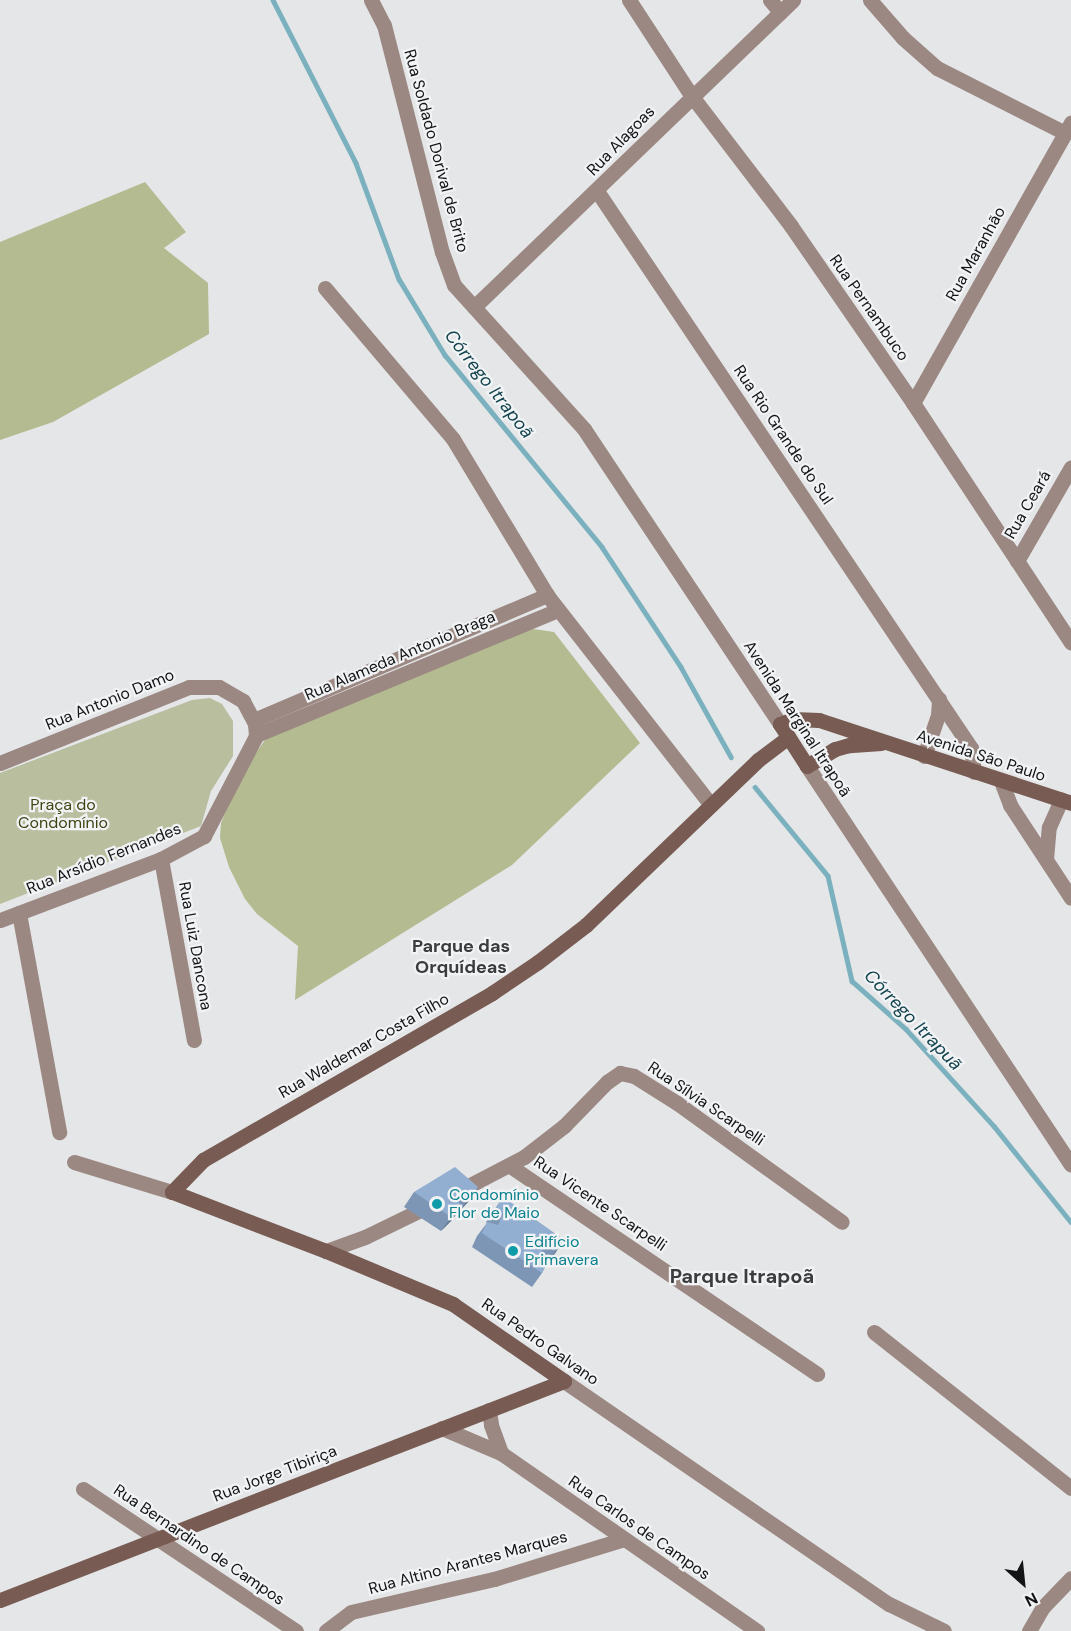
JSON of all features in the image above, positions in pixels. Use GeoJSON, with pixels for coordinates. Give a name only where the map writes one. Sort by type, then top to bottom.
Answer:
{"type":"FeatureCollection","features":[{"type":"Feature","properties":{"kind":"main road","name":"Avenida São Paulo"},"geometry":{"type":"LineString","coordinates":[[784,731],[793,719],[812,718],[881,743],[1066,802]]}},
{"type":"Feature","properties":{"kind":"main road","name":"Avenida Marginal Itrapoã"},"geometry":{"type":"LineString","coordinates":[[784,731],[807,766]]}},
{"type":"Feature","properties":{"kind":"main road","name":"Rua Waldemar Costa Filho"},"geometry":{"type":"LineString","coordinates":[[172,1192],[203,1160],[492,993],[538,962],[586,925],[758,760],[784,731]]}},
{"type":"Feature","properties":{"kind":"main road","name":"Avenida São Paulo"},"geometry":{"type":"LineString","coordinates":[[807,766],[835,749],[864,742],[881,743]]}},
{"type":"Feature","properties":{"kind":"main road","name":"Rua Pedro Galvano"},"geometry":{"type":"LineString","coordinates":[[172,1192],[326,1251],[453,1304],[564,1381]]}},
{"type":"Feature","properties":{"kind":"main road","name":"Rua Jorge Tibiriça"},"geometry":{"type":"LineString","coordinates":[[0,1600],[564,1381]]}},
{"type":"Feature","properties":{"kind":"street","name":"Rua Soldado Dorival de Brito"},"geometry":{"type":"LineString","coordinates":[[371,0],[384,26],[442,252],[454,285],[474,307]]}},
{"type":"Feature","properties":{"kind":"street","name":"Rua Pernambuco"},"geometry":{"type":"LineString","coordinates":[[629,0],[691,95],[791,226],[913,403],[1071,643]]}},
{"type":"Feature","properties":{"kind":"street"},"geometry":{"type":"LineString","coordinates":[[770,0],[780,12]]}},
{"type":"Feature","properties":{"kind":"street","name":"Rua Alagoas"},"geometry":{"type":"LineString","coordinates":[[474,307],[597,191],[691,95],[793,0]]}},
{"type":"Feature","properties":{"kind":"street"},"geometry":{"type":"LineString","coordinates":[[870,0],[903,38],[937,68],[1068,128]]}},
{"type":"Feature","properties":{"kind":"street","name":"Rua Maranhão"},"geometry":{"type":"LineString","coordinates":[[913,403],[1068,128]]}},
{"type":"Feature","properties":{"kind":"street","name":"Rua Rio Grande do Sul"},"geometry":{"type":"LineString","coordinates":[[597,191],[971,748],[974,772]]}},
{"type":"Feature","properties":{"kind":"street"},"geometry":{"type":"LineString","coordinates":[[325,288],[453,439],[547,595],[711,805]]}},
{"type":"Feature","properties":{"kind":"street","name":"Avenida Marginal Itrapoã"},"geometry":{"type":"LineString","coordinates":[[474,307],[584,429],[784,731]]}},
{"type":"Feature","properties":{"kind":"street","name":"Rua Ceará"},"geometry":{"type":"LineString","coordinates":[[1017,561],[1071,467]]}},
{"type":"Feature","properties":{"kind":"street","name":"Rua Alameda Antonio Braga"},"geometry":{"type":"LineString","coordinates":[[255,726],[547,595]]}},
{"type":"Feature","properties":{"kind":"street","name":"Rua Alameda Antonio Braga"},"geometry":{"type":"LineString","coordinates":[[255,726],[558,610]]}},
{"type":"Feature","properties":{"kind":"street","name":"Rua Antonio Damo"},"geometry":{"type":"LineString","coordinates":[[0,763],[189,687],[219,687],[243,701],[255,726]]}},
{"type":"Feature","properties":{"kind":"street"},"geometry":{"type":"LineString","coordinates":[[924,756],[938,715],[939,699]]}},
{"type":"Feature","properties":{"kind":"street","name":"Rua Arsídio Fernandes"},"geometry":{"type":"LineString","coordinates":[[0,920],[161,860],[204,836],[255,726]]}},
{"type":"Feature","properties":{"kind":"street","name":"Avenida Marginal Itrapoã"},"geometry":{"type":"LineString","coordinates":[[807,766],[1071,1165]]}},
{"type":"Feature","properties":{"kind":"street"},"geometry":{"type":"LineString","coordinates":[[1001,781],[1010,805],[1071,898]]}},
{"type":"Feature","properties":{"kind":"street"},"geometry":{"type":"LineString","coordinates":[[1046,858],[1049,827],[1066,802]]}},
{"type":"Feature","properties":{"kind":"street","name":"Rua Luiz Dancona"},"geometry":{"type":"LineString","coordinates":[[161,860],[194,1040]]}},
{"type":"Feature","properties":{"kind":"street"},"geometry":{"type":"LineString","coordinates":[[19,913],[59,1132]]}},
{"type":"Feature","properties":{"kind":"street","name":"Rua Sílvia Scarpelli"},"geometry":{"type":"LineString","coordinates":[[326,1251],[365,1237],[510,1166],[564,1126],[607,1082],[620,1073],[634,1076],[677,1103],[842,1222]]}},
{"type":"Feature","properties":{"kind":"street","name":"Rua Pedro Galvano"},"geometry":{"type":"LineString","coordinates":[[74,1162],[172,1192]]}},
{"type":"Feature","properties":{"kind":"street","name":"Rua Vicente Scarpelli"},"geometry":{"type":"LineString","coordinates":[[510,1166],[817,1374]]}},
{"type":"Feature","properties":{"kind":"street"},"geometry":{"type":"LineString","coordinates":[[357,1264],[365,1237]]}},
{"type":"Feature","properties":{"kind":"street"},"geometry":{"type":"LineString","coordinates":[[874,1332],[1071,1488]]}},
{"type":"Feature","properties":{"kind":"street","name":"Rua Pedro Galvano"},"geometry":{"type":"LineString","coordinates":[[564,1381],[889,1604],[944,1631]]}},
{"type":"Feature","properties":{"kind":"street"},"geometry":{"type":"LineString","coordinates":[[489,1410],[491,1425],[501,1453]]}},
{"type":"Feature","properties":{"kind":"street","name":"Rua Carlos de Campos"},"geometry":{"type":"LineString","coordinates":[[442,1428],[501,1453],[757,1631]]}},
{"type":"Feature","properties":{"kind":"street","name":"Rua Bernardino de Campos"},"geometry":{"type":"LineString","coordinates":[[83,1490],[159,1538],[296,1631]]}},
{"type":"Feature","properties":{"kind":"street","name":"Rua Altino Arantes Marques"},"geometry":{"type":"LineString","coordinates":[[326,1631],[351,1612],[494,1579],[624,1539]]}},
{"type":"Feature","properties":{"kind":"street"},"geometry":{"type":"LineString","coordinates":[[1029,1631],[1043,1607],[1071,1578]]}},
{"type":"Feature","properties":{"kind":"green space"},"geometry":{"type":"Polygon","coordinates":[[[145,182],[186,232],[164,248],[208,283],[209,334],[53,422],[0,440],[0,242],[145,182]]]}},
{"type":"Feature","properties":{"kind":"green space"},"geometry":{"type":"Polygon","coordinates":[[[527,628],[554,632],[640,743],[512,865],[295,1000],[298,946],[257,914],[245,899],[229,867],[220,838],[221,823],[240,776],[269,734],[527,628]]]}},
{"type":"Feature","properties":{"kind":"green space","name":"Praça do Condomínio"},"geometry":{"type":"Polygon","coordinates":[[[210,698],[222,704],[233,721],[233,756],[211,791],[201,826],[0,904],[0,773],[192,700],[210,698]]]}},
{"type":"Feature","properties":{"kind":"building"},"geometry":{"type":"Polygon","coordinates":[[[455,1167],[478,1187],[468,1199],[460,1193],[454,1197],[462,1206],[451,1217],[414,1192],[455,1167]]]}},
{"type":"Feature","properties":{"kind":"building"},"geometry":{"type":"Polygon","coordinates":[[[503,1197],[564,1240],[555,1251],[545,1247],[539,1255],[548,1261],[542,1273],[482,1233],[487,1222],[498,1225],[503,1214],[496,1208],[503,1197]]]}},
{"type":"Feature","properties":{"kind":"waterway","name":"Córrego Itrapoã"},"geometry":{"type":"LineString","coordinates":[[273,0],[356,163],[399,279],[445,355],[602,547],[681,667],[731,757]]}},
{"type":"Feature","properties":{"kind":"waterway","name":"Córrego Itrapuã"},"geometry":{"type":"LineString","coordinates":[[755,787],[828,876],[852,981],[906,1029],[994,1126],[1071,1222]]}},
{"type":"Feature","properties":{"kind":"place","name":"Condomínio Flor de Maio"},"geometry":{"type":"Point","coordinates":[437,1204]}},
{"type":"Feature","properties":{"kind":"place","name":"Edifício Primavera"},"geometry":{"type":"Point","coordinates":[513,1251]}},
{"type":"Feature","properties":{"kind":"district","name":"Parque das Orquídeas"},"geometry":{"type":"Point","coordinates":[461,957]}},
{"type":"Feature","properties":{"kind":"district","name":"Parque Itrapoã"},"geometry":{"type":"Point","coordinates":[742,1276]}}]}
